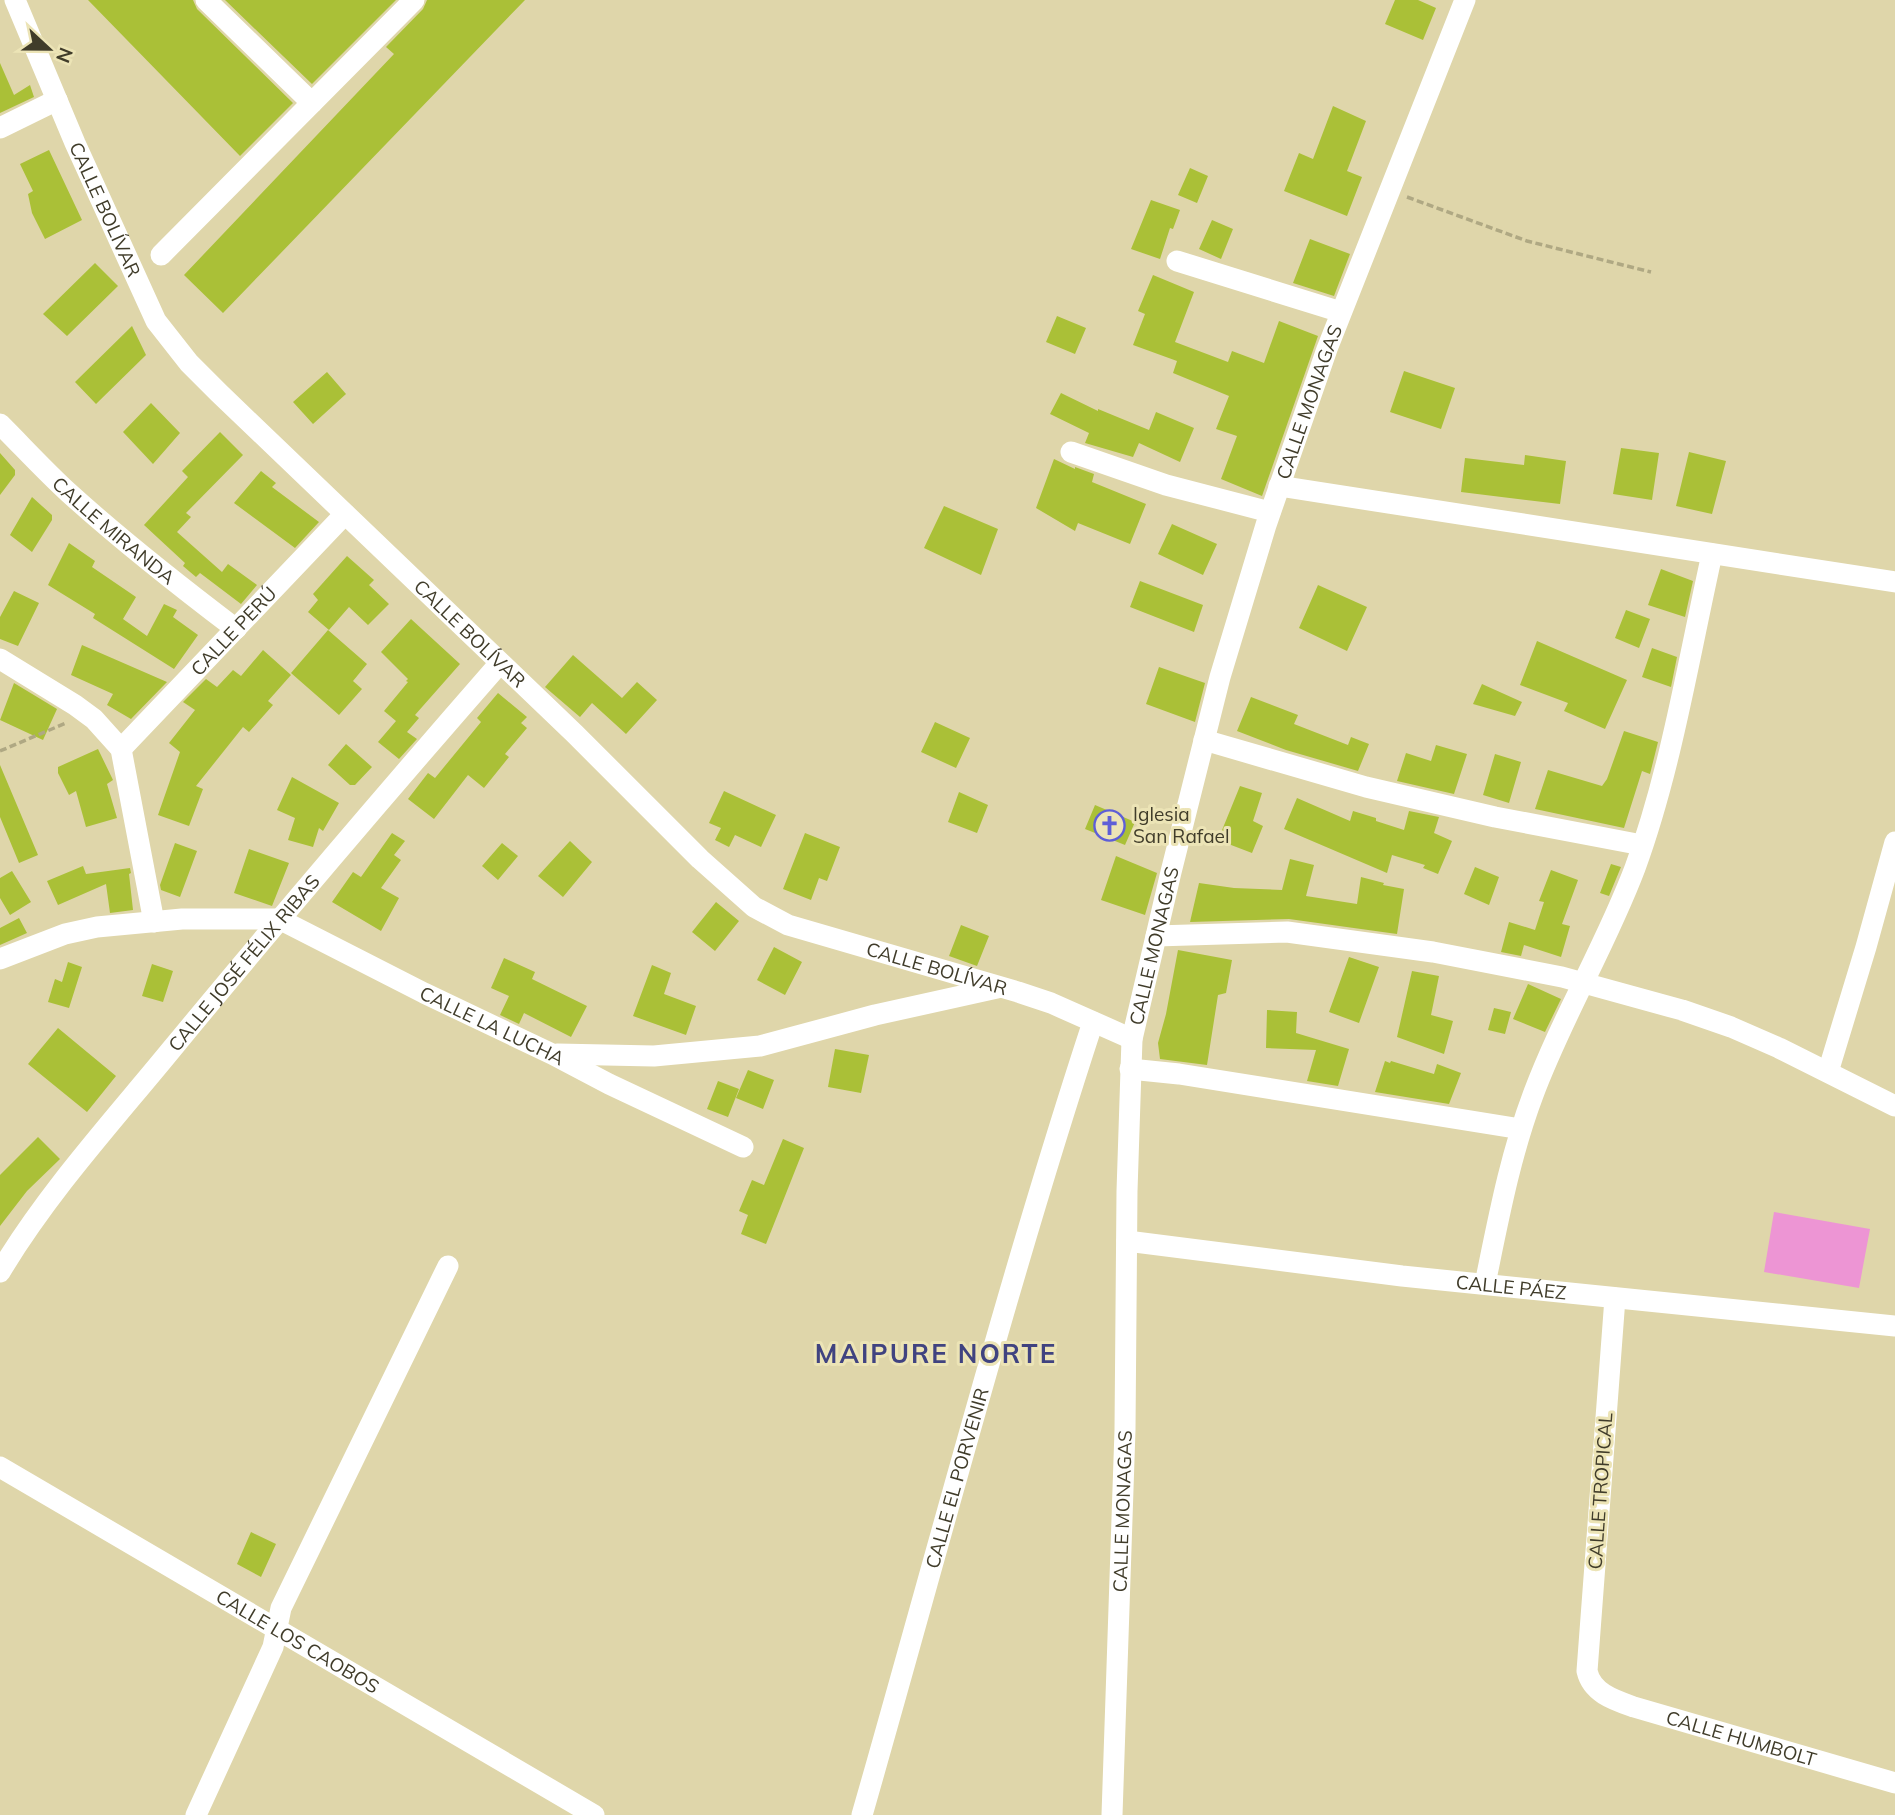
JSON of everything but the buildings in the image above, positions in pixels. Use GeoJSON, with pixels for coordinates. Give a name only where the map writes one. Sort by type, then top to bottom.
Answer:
{"type":"FeatureCollection","features":[{"type":"Feature","properties":{"kind":"street","name":"CALLE BOLÍVAR"},"geometry":{"type":"LineString","coordinates":[[15,0],[156,321],[189,363],[700,859],[754,907],[788,925],[1051,1003],[1132,1039]]}},
{"type":"Feature","properties":{"kind":"street"},"geometry":{"type":"LineString","coordinates":[[206,0],[312,103]]}},
{"type":"Feature","properties":{"kind":"street","name":"CALLE MONAGAS"},"geometry":{"type":"LineString","coordinates":[[1112,1815],[1125,1430],[1132,1039],[1232,632],[1270,512],[1341,312],[1465,0]]}},
{"type":"Feature","properties":{"kind":"street"},"geometry":{"type":"LineString","coordinates":[[161,256],[312,103],[403,4]]}},
{"type":"Feature","properties":{"kind":"street"},"geometry":{"type":"LineString","coordinates":[[0,128],[57,100]]}},
{"type":"Feature","properties":{"kind":"street"},"geometry":{"type":"LineString","coordinates":[[1177,261],[1341,312]]}},
{"type":"Feature","properties":{"kind":"street","name":"CALLE MIRANDA"},"geometry":{"type":"LineString","coordinates":[[0,424],[67,491],[111,530],[236,629]]}},
{"type":"Feature","properties":{"kind":"street"},"geometry":{"type":"LineString","coordinates":[[1071,452],[1166,485],[1270,512]]}},
{"type":"Feature","properties":{"kind":"street"},"geometry":{"type":"LineString","coordinates":[[1279,486],[1895,582]]}},
{"type":"Feature","properties":{"kind":"street","name":"CALLE PERÚ"},"geometry":{"type":"LineString","coordinates":[[121,749],[345,514]]}},
{"type":"Feature","properties":{"kind":"street"},"geometry":{"type":"LineString","coordinates":[[1485,1284],[1521,1129],[1534,1093],[1620,906],[1642,845],[1661,782],[1712,554]]}},
{"type":"Feature","properties":{"kind":"street"},"geometry":{"type":"LineString","coordinates":[[0,659],[49,687],[87,714],[121,749],[154,922]]}},
{"type":"Feature","properties":{"kind":"street","name":"CALLE JOSÉ FÉLIX RIBAS"},"geometry":{"type":"LineString","coordinates":[[0,1272],[34,1220],[79,1162],[279,919],[500,663]]}},
{"type":"Feature","properties":{"kind":"street"},"geometry":{"type":"LineString","coordinates":[[1204,740],[1378,790],[1495,817],[1642,845]]}},
{"type":"Feature","properties":{"kind":"street"},"geometry":{"type":"LineString","coordinates":[[1828,1072],[1895,842]]}},
{"type":"Feature","properties":{"kind":"street","name":"CALLE LA LUCHA"},"geometry":{"type":"LineString","coordinates":[[0,959],[65,934],[97,927],[182,919],[279,919],[552,1054],[654,1056],[760,1046],[1001,987]]}},
{"type":"Feature","properties":{"kind":"street"},"geometry":{"type":"LineString","coordinates":[[1156,936],[1287,932],[1433,952],[1583,983],[1682,1010],[1731,1027],[1895,1106]]}},
{"type":"Feature","properties":{"kind":"street","name":"CALLE EL PORVENIR"},"geometry":{"type":"LineString","coordinates":[[862,1815],[1047,1160],[1093,1021]]}},
{"type":"Feature","properties":{"kind":"street"},"geometry":{"type":"LineString","coordinates":[[552,1054],[743,1147]]}},
{"type":"Feature","properties":{"kind":"street"},"geometry":{"type":"LineString","coordinates":[[1130,1069],[1206,1078],[1521,1129]]}},
{"type":"Feature","properties":{"kind":"street","name":"CALLE PÁEZ"},"geometry":{"type":"LineString","coordinates":[[1127,1241],[1485,1284],[1895,1326]]}},
{"type":"Feature","properties":{"kind":"street"},"geometry":{"type":"LineString","coordinates":[[196,1815],[273,1647],[282,1608],[448,1266]]}},
{"type":"Feature","properties":{"kind":"street","name":"CALLE TROPICAL"},"geometry":{"type":"LineString","coordinates":[[1592,1683],[1587,1671],[1615,1297]]}},
{"type":"Feature","properties":{"kind":"street","name":"CALLE LOS CAOBOS"},"geometry":{"type":"LineString","coordinates":[[0,1467],[594,1815]]}},
{"type":"Feature","properties":{"kind":"street","name":"CALLE HUMBOLT"},"geometry":{"type":"LineString","coordinates":[[1592,1683],[1607,1696],[1633,1707],[1895,1783]]}},
{"type":"Feature","properties":{"kind":"path"},"geometry":{"type":"LineString","coordinates":[[1388,190],[1527,241],[1651,272]]}},
{"type":"Feature","properties":{"kind":"path"},"geometry":{"type":"LineString","coordinates":[[0,751],[87,714]]}},
{"type":"Feature","properties":{"kind":"shaded area"},"geometry":{"type":"Polygon","coordinates":[[[1774,1212],[1870,1229],[1859,1288],[1764,1272],[1774,1212]]]}},
{"type":"Feature","properties":{"kind":"place","name":"Iglesia San Rafael"},"geometry":{"type":"Point","coordinates":[1110,825]}},
{"type":"Feature","properties":{"kind":"district","name":"MAIPURE NORTE"},"geometry":{"type":"Point","coordinates":[936,1354]}}]}
